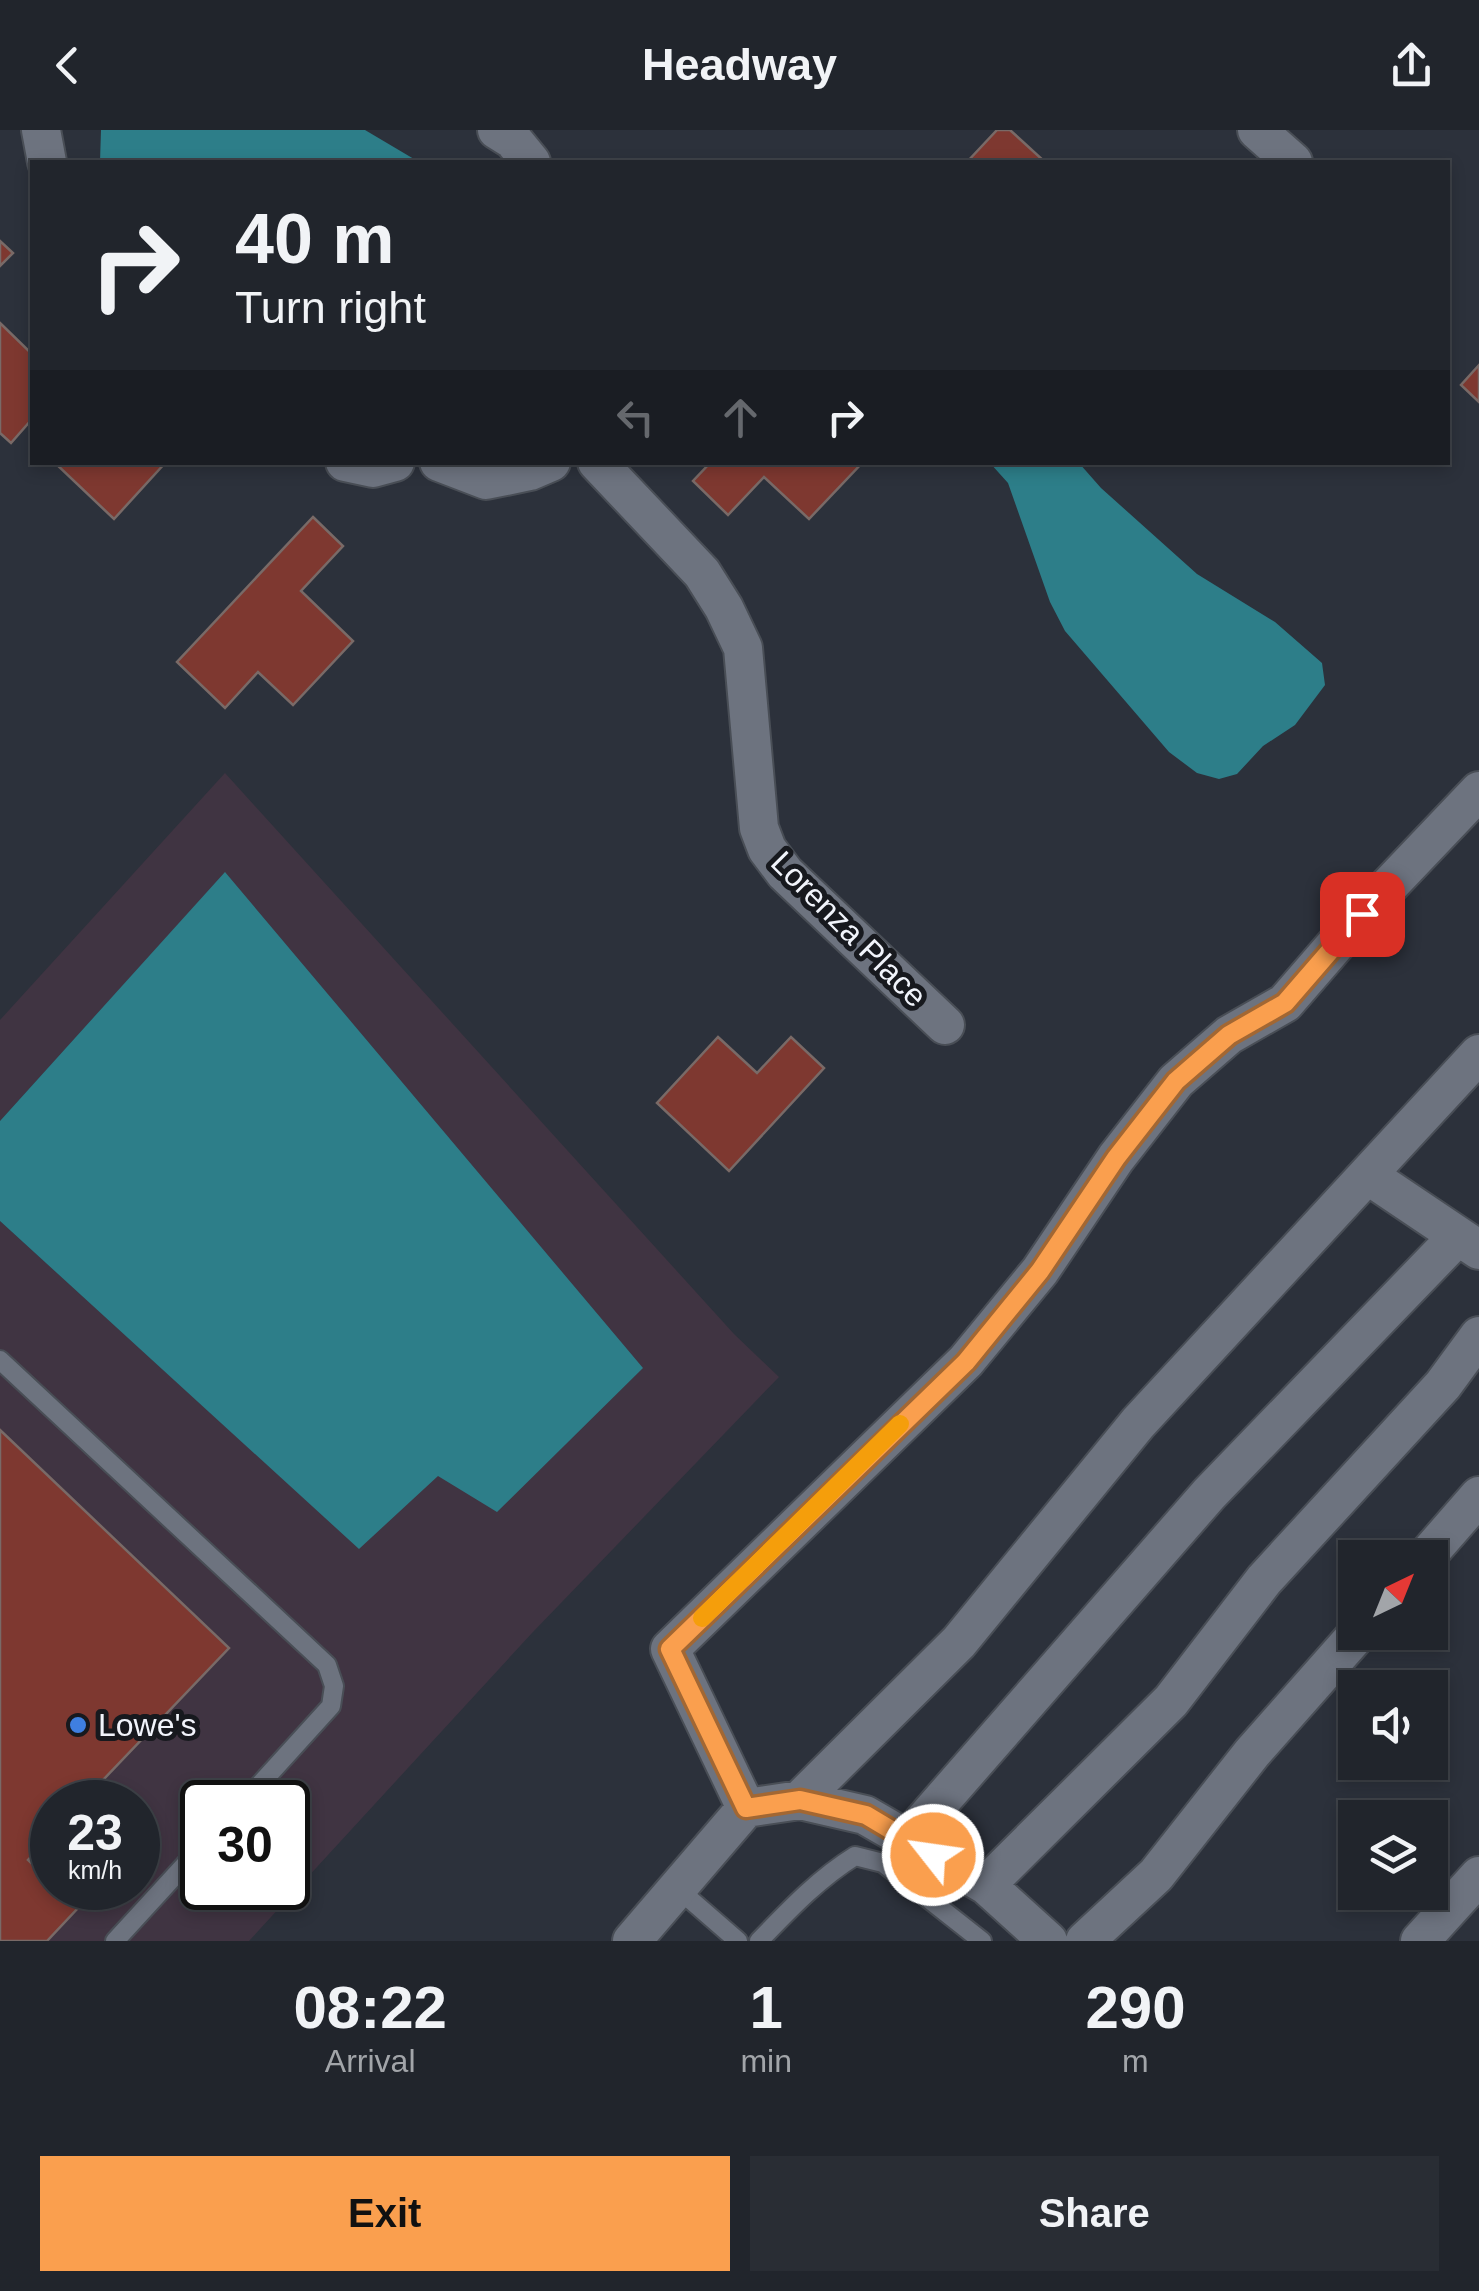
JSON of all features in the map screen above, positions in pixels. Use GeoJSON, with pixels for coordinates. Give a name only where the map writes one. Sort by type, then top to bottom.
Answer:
{"type":"FeatureCollection","features":[{"type":"Feature","properties":{"kind":"street"},"geometry":{"type":"LineString","coordinates":[[41,130],[47,160]]}},
{"type":"Feature","properties":{"kind":"street"},"geometry":{"type":"LineString","coordinates":[[497,130],[513,140],[529,160]]}},
{"type":"Feature","properties":{"kind":"street"},"geometry":{"type":"LineString","coordinates":[[1257,130],[1291,160]]}},
{"type":"Feature","properties":{"kind":"street"},"geometry":{"type":"LineString","coordinates":[[359,465],[384,465]]}},
{"type":"Feature","properties":{"kind":"street"},"geometry":{"type":"LineString","coordinates":[[447,465],[486,480],[543,465]]}},
{"type":"Feature","properties":{"kind":"street","name":"Lorenza Place"},"geometry":{"type":"LineString","coordinates":[[599,465],[702,573],[743,648],[759,828],[767,849],[786,873],[945,1026]]}},
{"type":"Feature","properties":{"kind":"street"},"geometry":{"type":"LineString","coordinates":[[746,1808],[670,1649],[966,1362],[1040,1271],[1116,1158],[1176,1081],[1229,1035],[1285,1003],[1362,914],[1479,791]]}},
{"type":"Feature","properties":{"kind":"street"},"geometry":{"type":"LineString","coordinates":[[800,1800],[958,1642],[1138,1423],[1479,1054]]}},
{"type":"Feature","properties":{"kind":"street"},"geometry":{"type":"LineString","coordinates":[[895,1852],[1209,1494],[1469,1243],[1369,1176]]}},
{"type":"Feature","properties":{"kind":"street"},"geometry":{"type":"LineString","coordinates":[[986,1884],[1170,1700],[1264,1580],[1443,1384],[1479,1336]]}},
{"type":"Feature","properties":{"kind":"street"},"geometry":{"type":"LineString","coordinates":[[1441,1540],[1479,1496]]}},
{"type":"Feature","properties":{"kind":"street"},"geometry":{"type":"LineString","coordinates":[[1084,1941],[1156,1875],[1252,1753],[1342,1650]]}},
{"type":"Feature","properties":{"kind":"street"},"geometry":{"type":"LineString","coordinates":[[632,1941],[746,1808],[800,1800],[866,1815],[895,1852],[986,1884],[1048,1941]]}},
{"type":"Feature","properties":{"kind":"street"},"geometry":{"type":"LineString","coordinates":[[1420,1941],[1479,1876]]}},
{"type":"Feature","properties":{"kind":"lane"},"geometry":{"type":"LineString","coordinates":[[0,1360],[327,1665],[334,1686],[331,1706],[264,1780]]}},
{"type":"Feature","properties":{"kind":"lane"},"geometry":{"type":"LineString","coordinates":[[759,1941],[794,1904],[854,1856],[895,1852],[982,1941]]}},
{"type":"Feature","properties":{"kind":"lane"},"geometry":{"type":"LineString","coordinates":[[115,1941],[180,1870]]}},
{"type":"Feature","properties":{"kind":"lane"},"geometry":{"type":"LineString","coordinates":[[677,1888],[738,1941]]}},
{"type":"Feature","properties":{"kind":"shaded area"},"geometry":{"type":"Polygon","coordinates":[[[225,773],[734,1334],[779,1377],[532,1633],[310,1875],[310,1780],[180,1780],[180,1910],[277,1910],[249,1941],[0,1941],[0,1221],[359,1548],[225,873],[0,1121],[0,1020],[225,773]]]}},
{"type":"Feature","properties":{"kind":"water"},"geometry":{"type":"Polygon","coordinates":[[[101,130],[365,130],[416,160],[100,160],[101,130]]]}},
{"type":"Feature","properties":{"kind":"water"},"geometry":{"type":"Polygon","coordinates":[[[992,465],[1081,465],[1197,574],[1275,622],[1322,663],[1325,685],[1295,725],[1263,746],[1237,774],[1219,779],[1197,773],[1169,752],[1065,631],[1050,602],[1008,483],[992,465]]]}},
{"type":"Feature","properties":{"kind":"water"},"geometry":{"type":"Polygon","coordinates":[[[225,872],[643,1368],[497,1512],[438,1476],[359,1549],[0,1221],[0,1121],[225,872]]]}},
{"type":"Feature","properties":{"kind":"building"},"geometry":{"type":"Polygon","coordinates":[[[997,130],[1010,130],[1043,160],[969,160],[997,130]]]}},
{"type":"Feature","properties":{"kind":"building"},"geometry":{"type":"Polygon","coordinates":[[[0,241],[13,253],[0,266],[0,241]]]}},
{"type":"Feature","properties":{"kind":"building"},"geometry":{"type":"Polygon","coordinates":[[[0,323],[30,352],[30,421],[11,443],[0,433],[0,323]]]}},
{"type":"Feature","properties":{"kind":"building"},"geometry":{"type":"Polygon","coordinates":[[[1479,365],[1479,402],[1461,385],[1479,365]]]}},
{"type":"Feature","properties":{"kind":"building"},"geometry":{"type":"Polygon","coordinates":[[[57,465],[163,465],[114,519],[57,465]]]}},
{"type":"Feature","properties":{"kind":"building"},"geometry":{"type":"Polygon","coordinates":[[[708,465],[860,465],[809,519],[764,477],[728,515],[693,481],[708,465]]]}},
{"type":"Feature","properties":{"kind":"building"},"geometry":{"type":"Polygon","coordinates":[[[313,517],[343,546],[301,591],[353,641],[293,705],[258,672],[225,708],[177,662],[313,517]]]}},
{"type":"Feature","properties":{"kind":"building"},"geometry":{"type":"Polygon","coordinates":[[[718,1037],[757,1073],[791,1037],[824,1068],[729,1171],[657,1103],[718,1037]]]}},
{"type":"Feature","properties":{"kind":"building","name":"Lowe's"},"geometry":{"type":"Polygon","coordinates":[[[0,1430],[229,1648],[103,1780],[30,1780],[30,1910],[76,1910],[47,1941],[0,1941],[0,1430]]]}},
{"type":"Feature","properties":{"kind":"slow traffic"},"geometry":{"type":"LineString","coordinates":[[702,1618],[900,1424]]}},
{"type":"Feature","properties":{"kind":"place","name":"Lowe's"},"geometry":{"type":"Point","coordinates":[78,1725]}},
{"type":"Feature","properties":{"kind":"route"},"geometry":{"type":"LineString","coordinates":[[933,1855],[866,1815],[800,1800],[746,1808],[670,1649],[966,1362],[1040,1271],[1116,1158],[1176,1081],[1229,1035],[1285,1003],[1362,914]]}}]}
